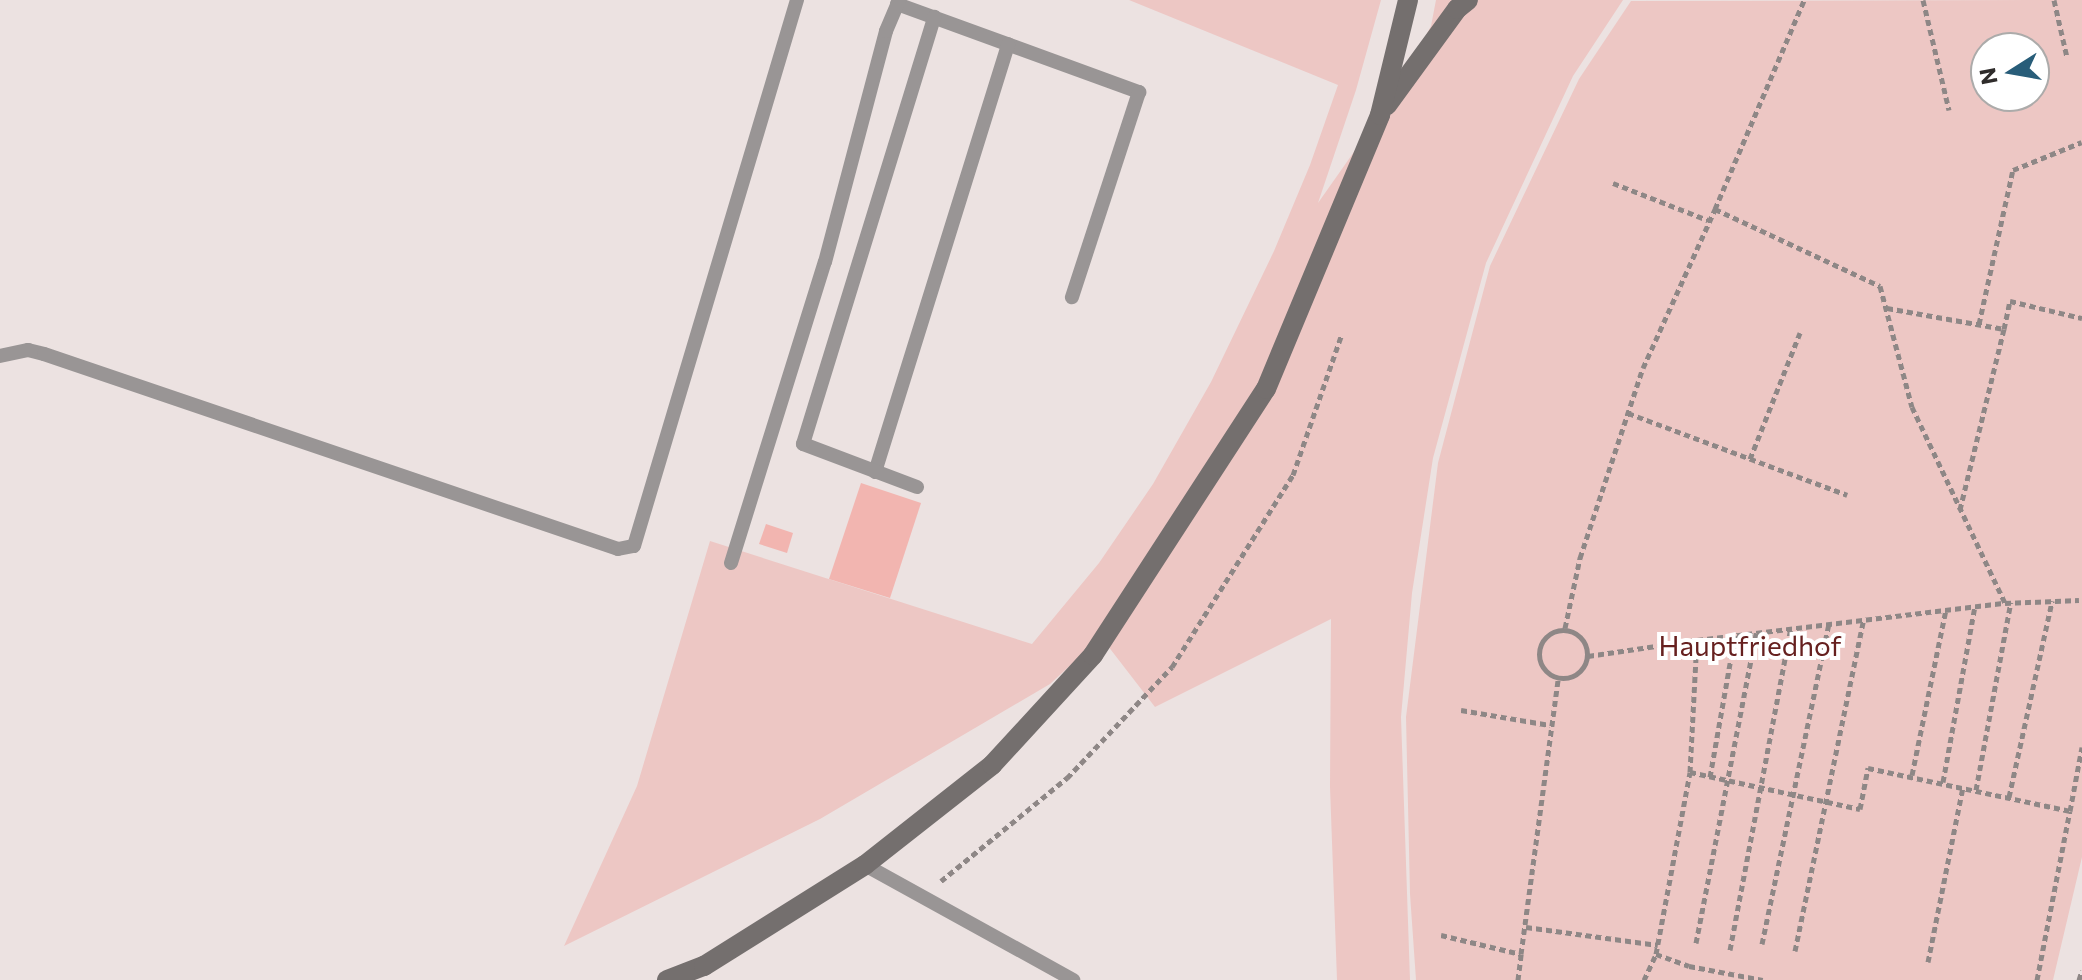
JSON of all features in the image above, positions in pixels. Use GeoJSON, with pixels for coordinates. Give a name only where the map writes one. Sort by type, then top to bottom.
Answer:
{"type":"FeatureCollection","features":[{"type":"Feature","properties":{"kind":"main road"},"geometry":{"type":"LineString","coordinates":[[667,980],[704,966],[865,865],[992,765],[1093,655],[1266,389],[1380,115],[1408,0]]}},
{"type":"Feature","properties":{"kind":"main road"},"geometry":{"type":"LineString","coordinates":[[1380,115],[1457,9],[1468,0]]}},
{"type":"Feature","properties":{"kind":"lane"},"geometry":{"type":"LineString","coordinates":[[0,356],[28,350],[44,354],[618,549],[634,546],[797,0]]}},
{"type":"Feature","properties":{"kind":"lane"},"geometry":{"type":"LineString","coordinates":[[731,563],[825,262],[886,31],[898,2],[1139,92],[1072,297]]}},
{"type":"Feature","properties":{"kind":"lane"},"geometry":{"type":"LineString","coordinates":[[917,487],[803,444],[934,17]]}},
{"type":"Feature","properties":{"kind":"lane"},"geometry":{"type":"LineString","coordinates":[[875,472],[1008,44]]}},
{"type":"Feature","properties":{"kind":"lane"},"geometry":{"type":"LineString","coordinates":[[865,865],[1073,980]]}},
{"type":"Feature","properties":{"kind":"path"},"geometry":{"type":"LineString","coordinates":[[1565,628],[1580,558],[1643,368],[1804,0]]}},
{"type":"Feature","properties":{"kind":"path"},"geometry":{"type":"LineString","coordinates":[[1923,0],[1949,110]]}},
{"type":"Feature","properties":{"kind":"path"},"geometry":{"type":"LineString","coordinates":[[2054,0],[2067,57]]}},
{"type":"Feature","properties":{"kind":"path"},"geometry":{"type":"LineString","coordinates":[[1979,324],[2013,170],[2082,142]]}},
{"type":"Feature","properties":{"kind":"path"},"geometry":{"type":"LineString","coordinates":[[1613,183],[1708,220]]}},
{"type":"Feature","properties":{"kind":"path"},"geometry":{"type":"LineString","coordinates":[[1715,209],[1880,286],[1912,407],[1959,511],[2008,602],[1976,790]]}},
{"type":"Feature","properties":{"kind":"path"},"geometry":{"type":"LineString","coordinates":[[1959,511],[2010,301],[2082,318]]}},
{"type":"Feature","properties":{"kind":"path"},"geometry":{"type":"LineString","coordinates":[[1886,307],[2004,329]]}},
{"type":"Feature","properties":{"kind":"path"},"geometry":{"type":"LineString","coordinates":[[1750,459],[1800,333]]}},
{"type":"Feature","properties":{"kind":"path"},"geometry":{"type":"LineString","coordinates":[[922,897],[1067,778],[1172,667],[1293,475],[1341,336]]}},
{"type":"Feature","properties":{"kind":"path"},"geometry":{"type":"LineString","coordinates":[[1628,413],[1847,495]]}},
{"type":"Feature","properties":{"kind":"path"},"geometry":{"type":"LineString","coordinates":[[2082,593],[2079,600],[2082,607]]}},
{"type":"Feature","properties":{"kind":"path"},"geometry":{"type":"LineString","coordinates":[[1588,656],[1946,609],[2008,602],[2079,600]]}},
{"type":"Feature","properties":{"kind":"path"},"geometry":{"type":"LineString","coordinates":[[2009,797],[2052,601]]}},
{"type":"Feature","properties":{"kind":"path"},"geometry":{"type":"LineString","coordinates":[[1943,782],[1975,606]]}},
{"type":"Feature","properties":{"kind":"path"},"geometry":{"type":"LineString","coordinates":[[1912,775],[1946,609]]}},
{"type":"Feature","properties":{"kind":"path"},"geometry":{"type":"LineString","coordinates":[[1795,951],[1864,619]]}},
{"type":"Feature","properties":{"kind":"path"},"geometry":{"type":"LineString","coordinates":[[1762,944],[1829,624]]}},
{"type":"Feature","properties":{"kind":"path"},"geometry":{"type":"LineString","coordinates":[[1565,628],[1580,635],[1588,656],[1579,674],[1558,679],[1541,666],[1537,653],[1548,633],[1565,628]]}},
{"type":"Feature","properties":{"kind":"path"},"geometry":{"type":"LineString","coordinates":[[1730,950],[1791,628]]}},
{"type":"Feature","properties":{"kind":"path"},"geometry":{"type":"LineString","coordinates":[[1696,943],[1756,633]]}},
{"type":"Feature","properties":{"kind":"path"},"geometry":{"type":"LineString","coordinates":[[1710,777],[1735,635]]}},
{"type":"Feature","properties":{"kind":"path"},"geometry":{"type":"LineString","coordinates":[[1644,980],[1658,945],[1690,772],[1697,640]]}},
{"type":"Feature","properties":{"kind":"path"},"geometry":{"type":"LineString","coordinates":[[1518,980],[1558,679]]}},
{"type":"Feature","properties":{"kind":"path"},"geometry":{"type":"LineString","coordinates":[[1461,710],[1550,725]]}},
{"type":"Feature","properties":{"kind":"path"},"geometry":{"type":"LineString","coordinates":[[2037,980],[2082,747]]}},
{"type":"Feature","properties":{"kind":"path"},"geometry":{"type":"LineString","coordinates":[[1690,772],[1860,809],[1868,768],[2070,811]]}},
{"type":"Feature","properties":{"kind":"path"},"geometry":{"type":"LineString","coordinates":[[1928,962],[1963,787]]}},
{"type":"Feature","properties":{"kind":"path"},"geometry":{"type":"LineString","coordinates":[[1526,927],[1658,945]]}},
{"type":"Feature","properties":{"kind":"path"},"geometry":{"type":"LineString","coordinates":[[1441,935],[1521,954]]}},
{"type":"Feature","properties":{"kind":"path"},"geometry":{"type":"LineString","coordinates":[[1656,954],[1689,966],[1763,980]]}},
{"type":"Feature","properties":{"kind":"path"},"geometry":{"type":"LineString","coordinates":[[2079,980],[2082,970]]}},
{"type":"Feature","properties":{"kind":"green space"},"geometry":{"type":"Polygon","coordinates":[[[1129,0],[1381,0],[1356,90],[1318,203],[1394,95],[1431,26],[1436,0],[1623,0],[1573,76],[1486,263],[1433,458],[1412,593],[1401,717],[1410,980],[1337,980],[1330,787],[1331,619],[1155,707],[1101,637],[1050,684],[820,819],[564,946],[637,786],[710,541],[1032,644],[1099,563],[1153,484],[1211,382],[1274,251],[1310,165],[1338,85],[1129,0]]]}},
{"type":"Feature","properties":{"kind":"green space","name":"Hauptfriedhof"},"geometry":{"type":"Polygon","coordinates":[[[2082,0],[2082,857],[2053,980],[1416,980],[1410,894],[1406,717],[1438,463],[1490,266],[1579,79],[1631,1],[2082,0]]]}},
{"type":"Feature","properties":{"kind":"building"},"geometry":{"type":"Polygon","coordinates":[[[861,483],[921,503],[890,598],[829,579],[861,483]]]}},
{"type":"Feature","properties":{"kind":"building"},"geometry":{"type":"Polygon","coordinates":[[[766,524],[793,533],[787,553],[759,544],[766,524]]]}}]}
